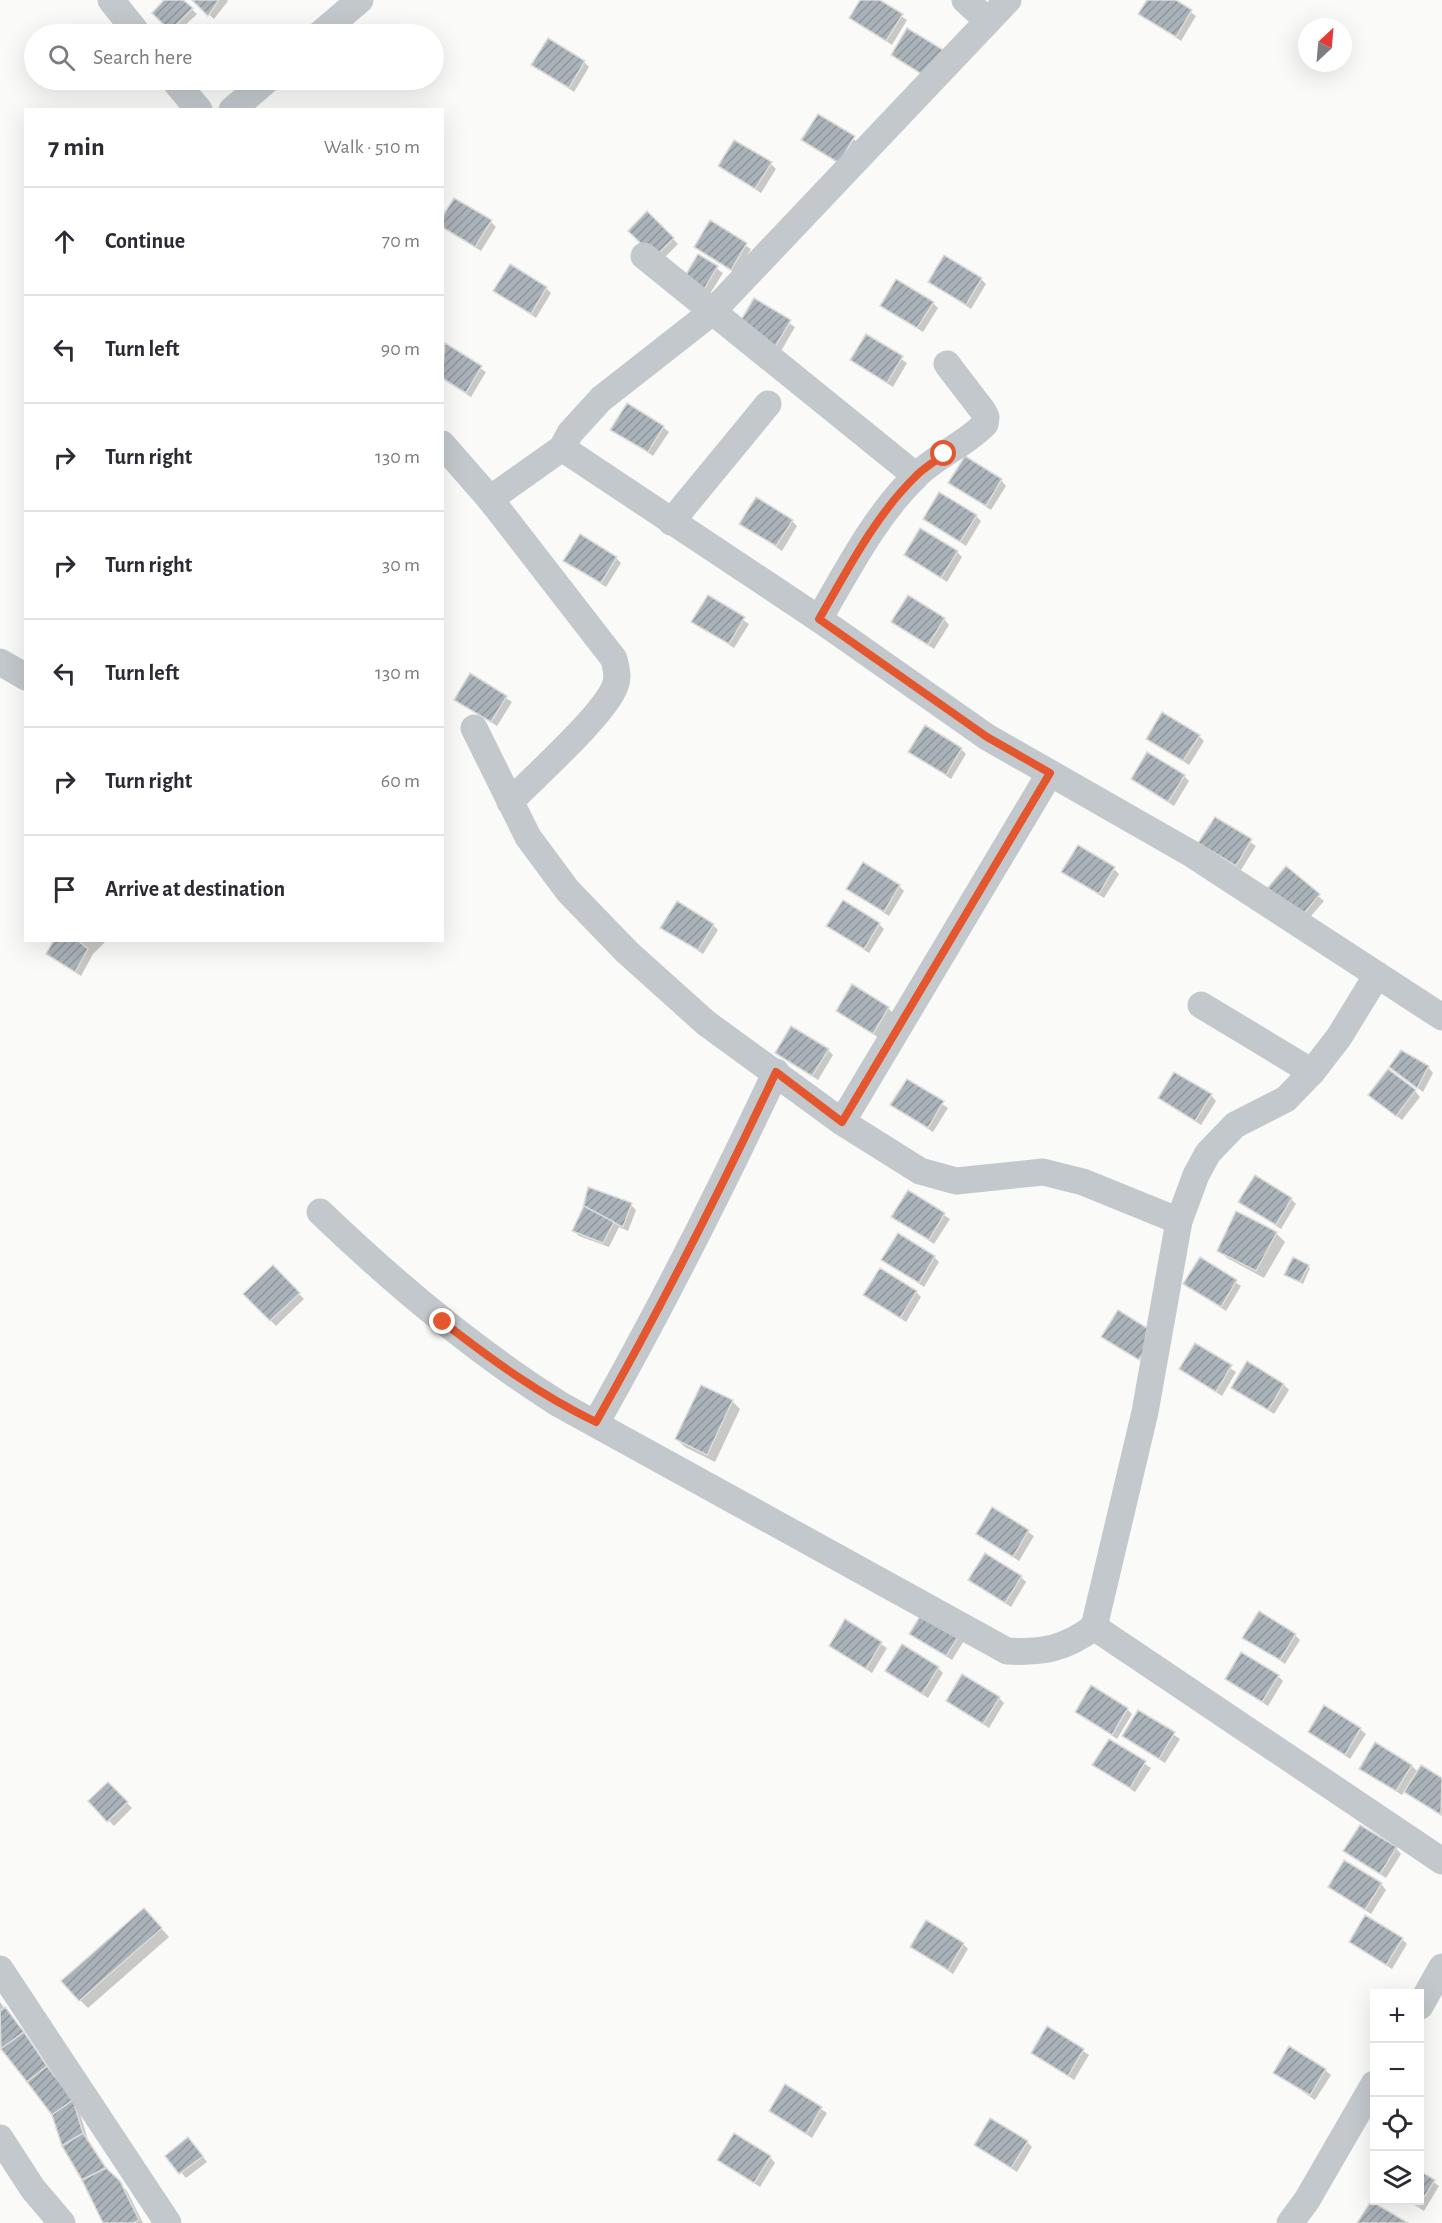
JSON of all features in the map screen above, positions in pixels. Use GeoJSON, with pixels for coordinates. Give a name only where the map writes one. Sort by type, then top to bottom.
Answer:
{"type":"FeatureCollection","features":[{"type":"Feature","properties":{"kind":"street"},"geometry":{"type":"LineString","coordinates":[[111,0],[130,24]]}},
{"type":"Feature","properties":{"kind":"street"},"geometry":{"type":"LineString","coordinates":[[332,24],[360,0]]}},
{"type":"Feature","properties":{"kind":"street"},"geometry":{"type":"LineString","coordinates":[[965,0],[988,21]]}},
{"type":"Feature","properties":{"kind":"street"},"geometry":{"type":"LineString","coordinates":[[490,500],[562,448],[576,426],[601,399],[712,312],[1008,0]]}},
{"type":"Feature","properties":{"kind":"street"},"geometry":{"type":"LineString","coordinates":[[182,90],[197,108]]}},
{"type":"Feature","properties":{"kind":"street"},"geometry":{"type":"LineString","coordinates":[[234,108],[255,90]]}},
{"type":"Feature","properties":{"kind":"street"},"geometry":{"type":"LineString","coordinates":[[644,256],[916,476]]}},
{"type":"Feature","properties":{"kind":"street"},"geometry":{"type":"LineString","coordinates":[[819,619],[857,556],[899,495],[916,476],[984,424],[986,417],[983,411],[947,364]]}},
{"type":"Feature","properties":{"kind":"street"},"geometry":{"type":"LineString","coordinates":[[671,522],[768,404]]}},
{"type":"Feature","properties":{"kind":"street"},"geometry":{"type":"LineString","coordinates":[[444,446],[490,500],[614,659],[617,671],[616,684],[595,714],[510,802]]}},
{"type":"Feature","properties":{"kind":"street"},"geometry":{"type":"LineString","coordinates":[[562,448],[819,619],[987,737],[1190,853],[1442,1017]]}},
{"type":"Feature","properties":{"kind":"street"},"geometry":{"type":"LineString","coordinates":[[0,662],[24,675]]}},
{"type":"Feature","properties":{"kind":"street"},"geometry":{"type":"LineString","coordinates":[[474,728],[528,837],[568,891],[627,952],[706,1023],[842,1122],[920,1172],[956,1181],[1043,1172],[1083,1182],[1179,1221]]}},
{"type":"Feature","properties":{"kind":"street"},"geometry":{"type":"LineString","coordinates":[[842,1122],[1050,773]]}},
{"type":"Feature","properties":{"kind":"street"},"geometry":{"type":"LineString","coordinates":[[320,1212],[382,1270],[501,1367],[559,1404],[596,1422],[1007,1651],[1039,1652],[1069,1643],[1094,1628],[1145,1412],[1179,1221],[1196,1174],[1222,1137],[1235,1125],[1286,1099],[1312,1072],[1339,1037],[1377,975]]}},
{"type":"Feature","properties":{"kind":"street"},"geometry":{"type":"LineString","coordinates":[[1202,1005],[1312,1072]]}},
{"type":"Feature","properties":{"kind":"street"},"geometry":{"type":"LineString","coordinates":[[596,1422],[663,1303],[717,1198],[776,1072]]}},
{"type":"Feature","properties":{"kind":"street"},"geometry":{"type":"LineString","coordinates":[[1094,1628],[1442,1861]]}},
{"type":"Feature","properties":{"kind":"street"},"geometry":{"type":"LineString","coordinates":[[1424,1998],[1442,1967]]}},
{"type":"Feature","properties":{"kind":"street"},"geometry":{"type":"LineString","coordinates":[[0,1969],[168,2223]]}},
{"type":"Feature","properties":{"kind":"street"},"geometry":{"type":"LineString","coordinates":[[1290,2223],[1307,2200],[1370,2091]]}},
{"type":"Feature","properties":{"kind":"street"},"geometry":{"type":"LineString","coordinates":[[0,2138],[33,2189],[62,2223]]}},
{"type":"Feature","properties":{"kind":"building"},"geometry":{"type":"Polygon","coordinates":[[[164,0],[183,0],[193,8],[177,24],[163,24],[152,13],[164,0]]]}},
{"type":"Feature","properties":{"kind":"building"},"geometry":{"type":"Polygon","coordinates":[[[192,0],[219,0],[208,16],[192,0]]]}},
{"type":"Feature","properties":{"kind":"building"},"geometry":{"type":"Polygon","coordinates":[[[860,0],[880,0],[903,14],[886,41],[849,18],[860,0]]]}},
{"type":"Feature","properties":{"kind":"building"},"geometry":{"type":"Polygon","coordinates":[[[1147,0],[1176,0],[1192,10],[1176,37],[1138,14],[1147,0]]]}},
{"type":"Feature","properties":{"kind":"building"},"geometry":{"type":"Polygon","coordinates":[[[907,28],[945,51],[928,78],[891,55],[907,28]]]}},
{"type":"Feature","properties":{"kind":"building"},"geometry":{"type":"Polygon","coordinates":[[[548,38],[585,61],[569,88],[531,65],[548,38]]]}},
{"type":"Feature","properties":{"kind":"building"},"geometry":{"type":"Polygon","coordinates":[[[818,114],[855,136],[839,163],[801,140],[818,114]]]}},
{"type":"Feature","properties":{"kind":"building"},"geometry":{"type":"Polygon","coordinates":[[[734,140],[772,162],[755,189],[718,166],[734,140]]]}},
{"type":"Feature","properties":{"kind":"building"},"geometry":{"type":"Polygon","coordinates":[[[454,198],[492,220],[475,247],[444,228],[444,214],[454,198]]]}},
{"type":"Feature","properties":{"kind":"building"},"geometry":{"type":"Polygon","coordinates":[[[647,211],[674,238],[655,257],[628,231],[647,211]]]}},
{"type":"Feature","properties":{"kind":"building"},"geometry":{"type":"Polygon","coordinates":[[[710,220],[747,243],[731,270],[694,247],[710,220]]]}},
{"type":"Feature","properties":{"kind":"building"},"geometry":{"type":"Polygon","coordinates":[[[698,254],[718,266],[702,293],[682,281],[698,254]]]}},
{"type":"Feature","properties":{"kind":"building"},"geometry":{"type":"Polygon","coordinates":[[[944,255],[982,278],[966,305],[928,282],[944,255]]]}},
{"type":"Feature","properties":{"kind":"building"},"geometry":{"type":"Polygon","coordinates":[[[510,264],[547,287],[531,314],[493,291],[510,264]]]}},
{"type":"Feature","properties":{"kind":"building"},"geometry":{"type":"Polygon","coordinates":[[[896,279],[934,302],[917,328],[880,306],[896,279]]]}},
{"type":"Feature","properties":{"kind":"building"},"geometry":{"type":"Polygon","coordinates":[[[754,298],[791,320],[775,347],[738,325],[754,298]]]}},
{"type":"Feature","properties":{"kind":"building"},"geometry":{"type":"Polygon","coordinates":[[[866,334],[903,356],[887,383],[850,360],[866,334]]]}},
{"type":"Feature","properties":{"kind":"building"},"geometry":{"type":"Polygon","coordinates":[[[445,343],[482,366],[466,393],[444,379],[445,343]]]}},
{"type":"Feature","properties":{"kind":"building"},"geometry":{"type":"Polygon","coordinates":[[[627,403],[664,426],[648,452],[610,430],[627,403]]]}},
{"type":"Feature","properties":{"kind":"building"},"geometry":{"type":"Polygon","coordinates":[[[965,456],[1002,479],[986,506],[948,483],[965,456]]]}},
{"type":"Feature","properties":{"kind":"building"},"geometry":{"type":"Polygon","coordinates":[[[939,492],[977,515],[960,542],[923,519],[939,492]]]}},
{"type":"Feature","properties":{"kind":"building"},"geometry":{"type":"Polygon","coordinates":[[[756,497],[793,520],[776,546],[739,524],[756,497]]]}},
{"type":"Feature","properties":{"kind":"building"},"geometry":{"type":"Polygon","coordinates":[[[920,528],[958,551],[941,578],[904,555],[920,528]]]}},
{"type":"Feature","properties":{"kind":"building"},"geometry":{"type":"Polygon","coordinates":[[[580,534],[617,557],[601,583],[563,561],[580,534]]]}},
{"type":"Feature","properties":{"kind":"building"},"geometry":{"type":"Polygon","coordinates":[[[708,595],[745,617],[729,644],[691,622],[708,595]]]}},
{"type":"Feature","properties":{"kind":"building"},"geometry":{"type":"Polygon","coordinates":[[[908,595],[945,618],[928,645],[891,622],[908,595]]]}},
{"type":"Feature","properties":{"kind":"building"},"geometry":{"type":"Polygon","coordinates":[[[470,673],[507,696],[491,722],[454,700],[470,673]]]}},
{"type":"Feature","properties":{"kind":"building"},"geometry":{"type":"Polygon","coordinates":[[[1162,712],[1200,735],[1183,761],[1146,739],[1162,712]]]}},
{"type":"Feature","properties":{"kind":"building"},"geometry":{"type":"Polygon","coordinates":[[[925,725],[962,748],[946,775],[908,752],[925,725]]]}},
{"type":"Feature","properties":{"kind":"building"},"geometry":{"type":"Polygon","coordinates":[[[1147,752],[1185,775],[1168,802],[1131,779],[1147,752]]]}},
{"type":"Feature","properties":{"kind":"building"},"geometry":{"type":"Polygon","coordinates":[[[1215,817],[1252,839],[1236,866],[1198,843],[1215,817]]]}},
{"type":"Feature","properties":{"kind":"building"},"geometry":{"type":"Polygon","coordinates":[[[1078,845],[1115,867],[1099,894],[1061,872],[1078,845]]]}},
{"type":"Feature","properties":{"kind":"building"},"geometry":{"type":"Polygon","coordinates":[[[863,862],[900,885],[884,912],[846,889],[863,862]]]}},
{"type":"Feature","properties":{"kind":"building"},"geometry":{"type":"Polygon","coordinates":[[[1286,866],[1320,894],[1300,918],[1266,890],[1286,866]]]}},
{"type":"Feature","properties":{"kind":"building"},"geometry":{"type":"Polygon","coordinates":[[[843,900],[880,923],[864,949],[826,926],[843,900]]]}},
{"type":"Feature","properties":{"kind":"building"},"geometry":{"type":"Polygon","coordinates":[[[677,901],[714,924],[698,950],[660,928],[677,901]]]}},
{"type":"Feature","properties":{"kind":"building"},"geometry":{"type":"Polygon","coordinates":[[[53,942],[79,942],[88,949],[75,972],[46,954],[53,942]]]}},
{"type":"Feature","properties":{"kind":"building"},"geometry":{"type":"Polygon","coordinates":[[[852,984],[889,1007],[873,1034],[836,1011],[852,984]]]}},
{"type":"Feature","properties":{"kind":"building"},"geometry":{"type":"Polygon","coordinates":[[[791,1026],[829,1049],[812,1076],[775,1053],[791,1026]]]}},
{"type":"Feature","properties":{"kind":"building"},"geometry":{"type":"Polygon","coordinates":[[[1401,1050],[1429,1066],[1417,1088],[1389,1067],[1401,1050]]]}},
{"type":"Feature","properties":{"kind":"building"},"geometry":{"type":"Polygon","coordinates":[[[1388,1069],[1416,1090],[1396,1116],[1368,1095],[1388,1069]]]}},
{"type":"Feature","properties":{"kind":"building"},"geometry":{"type":"Polygon","coordinates":[[[1174,1072],[1212,1094],[1195,1121],[1158,1098],[1174,1072]]]}},
{"type":"Feature","properties":{"kind":"building"},"geometry":{"type":"Polygon","coordinates":[[[907,1079],[944,1101],[928,1128],[890,1105],[907,1079]]]}},
{"type":"Feature","properties":{"kind":"building"},"geometry":{"type":"Polygon","coordinates":[[[1255,1175],[1292,1198],[1276,1225],[1238,1202],[1255,1175]]]}},
{"type":"Feature","properties":{"kind":"building"},"geometry":{"type":"Polygon","coordinates":[[[588,1187],[632,1203],[623,1227],[583,1208],[588,1187]]]}},
{"type":"Feature","properties":{"kind":"building"},"geometry":{"type":"Polygon","coordinates":[[[908,1190],[945,1213],[929,1240],[891,1217],[908,1190]]]}},
{"type":"Feature","properties":{"kind":"building"},"geometry":{"type":"Polygon","coordinates":[[[584,1206],[614,1222],[603,1243],[572,1231],[584,1206]]]}},
{"type":"Feature","properties":{"kind":"building"},"geometry":{"type":"Polygon","coordinates":[[[1236,1211],[1277,1232],[1256,1271],[1217,1251],[1236,1211]]]}},
{"type":"Feature","properties":{"kind":"building"},"geometry":{"type":"Polygon","coordinates":[[[898,1233],[935,1256],[919,1283],[881,1260],[898,1233]]]}},
{"type":"Feature","properties":{"kind":"building"},"geometry":{"type":"Polygon","coordinates":[[[1200,1257],[1237,1280],[1221,1307],[1183,1284],[1200,1257]]]}},
{"type":"Feature","properties":{"kind":"building"},"geometry":{"type":"Polygon","coordinates":[[[1293,1257],[1309,1265],[1300,1282],[1284,1275],[1293,1257]]]}},
{"type":"Feature","properties":{"kind":"building"},"geometry":{"type":"Polygon","coordinates":[[[273,1265],[300,1293],[270,1321],[243,1294],[273,1265]]]}},
{"type":"Feature","properties":{"kind":"building"},"geometry":{"type":"Polygon","coordinates":[[[880,1268],[917,1291],[900,1318],[863,1295],[880,1268]]]}},
{"type":"Feature","properties":{"kind":"building"},"geometry":{"type":"Polygon","coordinates":[[[1118,1310],[1155,1333],[1139,1360],[1101,1337],[1118,1310]]]}},
{"type":"Feature","properties":{"kind":"building"},"geometry":{"type":"Polygon","coordinates":[[[1195,1343],[1232,1365],[1216,1392],[1179,1369],[1195,1343]]]}},
{"type":"Feature","properties":{"kind":"building"},"geometry":{"type":"Polygon","coordinates":[[[1247,1361],[1284,1384],[1268,1410],[1231,1388],[1247,1361]]]}},
{"type":"Feature","properties":{"kind":"building"},"geometry":{"type":"Polygon","coordinates":[[[701,1385],[733,1400],[707,1455],[675,1439],[701,1385]]]}},
{"type":"Feature","properties":{"kind":"building"},"geometry":{"type":"Polygon","coordinates":[[[992,1507],[1029,1530],[1013,1557],[976,1534],[992,1507]]]}},
{"type":"Feature","properties":{"kind":"building"},"geometry":{"type":"Polygon","coordinates":[[[985,1553],[1022,1576],[1005,1603],[968,1580],[985,1553]]]}},
{"type":"Feature","properties":{"kind":"building"},"geometry":{"type":"Polygon","coordinates":[[[926,1607],[963,1630],[946,1656],[909,1634],[926,1607]]]}},
{"type":"Feature","properties":{"kind":"building"},"geometry":{"type":"Polygon","coordinates":[[[1259,1611],[1296,1634],[1280,1660],[1242,1638],[1259,1611]]]}},
{"type":"Feature","properties":{"kind":"building"},"geometry":{"type":"Polygon","coordinates":[[[845,1619],[882,1642],[866,1669],[829,1646],[845,1619]]]}},
{"type":"Feature","properties":{"kind":"building"},"geometry":{"type":"Polygon","coordinates":[[[902,1644],[939,1667],[922,1694],[885,1671],[902,1644]]]}},
{"type":"Feature","properties":{"kind":"building"},"geometry":{"type":"Polygon","coordinates":[[[1241,1652],[1279,1675],[1262,1702],[1225,1679],[1241,1652]]]}},
{"type":"Feature","properties":{"kind":"building"},"geometry":{"type":"Polygon","coordinates":[[[962,1674],[1000,1697],[983,1724],[946,1701],[962,1674]]]}},
{"type":"Feature","properties":{"kind":"building"},"geometry":{"type":"Polygon","coordinates":[[[1091,1685],[1128,1708],[1112,1735],[1075,1712],[1091,1685]]]}},
{"type":"Feature","properties":{"kind":"building"},"geometry":{"type":"Polygon","coordinates":[[[1324,1705],[1361,1728],[1345,1755],[1308,1732],[1324,1705]]]}},
{"type":"Feature","properties":{"kind":"building"},"geometry":{"type":"Polygon","coordinates":[[[1138,1710],[1175,1732],[1159,1759],[1122,1736],[1138,1710]]]}},
{"type":"Feature","properties":{"kind":"building"},"geometry":{"type":"Polygon","coordinates":[[[1109,1739],[1146,1761],[1130,1788],[1092,1765],[1109,1739]]]}},
{"type":"Feature","properties":{"kind":"building"},"geometry":{"type":"Polygon","coordinates":[[[1375,1742],[1412,1765],[1396,1791],[1359,1769],[1375,1742]]]}},
{"type":"Feature","properties":{"kind":"building"},"geometry":{"type":"Polygon","coordinates":[[[1421,1765],[1442,1778],[1441,1815],[1404,1792],[1421,1765]]]}},
{"type":"Feature","properties":{"kind":"building"},"geometry":{"type":"Polygon","coordinates":[[[108,1782],[128,1802],[107,1822],[88,1801],[108,1782]]]}},
{"type":"Feature","properties":{"kind":"building"},"geometry":{"type":"Polygon","coordinates":[[[1360,1825],[1397,1847],[1380,1874],[1343,1851],[1360,1825]]]}},
{"type":"Feature","properties":{"kind":"building"},"geometry":{"type":"Polygon","coordinates":[[[1344,1860],[1382,1883],[1365,1910],[1328,1887],[1344,1860]]]}},
{"type":"Feature","properties":{"kind":"building"},"geometry":{"type":"Polygon","coordinates":[[[144,1908],[162,1928],[79,2001],[61,1981],[144,1908]]]}},
{"type":"Feature","properties":{"kind":"building"},"geometry":{"type":"Polygon","coordinates":[[[1365,1915],[1403,1938],[1386,1965],[1349,1942],[1365,1915]]]}},
{"type":"Feature","properties":{"kind":"building"},"geometry":{"type":"Polygon","coordinates":[[[926,1920],[964,1943],[948,1970],[910,1947],[926,1920]]]}},
{"type":"Feature","properties":{"kind":"building"},"geometry":{"type":"Polygon","coordinates":[[[5,2007],[24,2032],[1,2049],[0,2011],[5,2007]]]}},
{"type":"Feature","properties":{"kind":"building"},"geometry":{"type":"Polygon","coordinates":[[[1047,2026],[1084,2049],[1068,2076],[1031,2053],[1047,2026]]]}},
{"type":"Feature","properties":{"kind":"building"},"geometry":{"type":"Polygon","coordinates":[[[24,2032],[47,2066],[27,2082],[1,2049],[24,2032]]]}},
{"type":"Feature","properties":{"kind":"building"},"geometry":{"type":"Polygon","coordinates":[[[1289,2046],[1326,2069],[1310,2095],[1273,2073],[1289,2046]]]}},
{"type":"Feature","properties":{"kind":"building"},"geometry":{"type":"Polygon","coordinates":[[[47,2066],[73,2100],[52,2115],[27,2082],[47,2066]]]}},
{"type":"Feature","properties":{"kind":"building"},"geometry":{"type":"Polygon","coordinates":[[[785,2084],[822,2107],[806,2134],[769,2111],[785,2084]]]}},
{"type":"Feature","properties":{"kind":"building"},"geometry":{"type":"Polygon","coordinates":[[[73,2100],[83,2133],[62,2146],[52,2115],[73,2100]]]}},
{"type":"Feature","properties":{"kind":"building"},"geometry":{"type":"Polygon","coordinates":[[[990,2118],[1028,2141],[1011,2168],[974,2145],[990,2118]]]}},
{"type":"Feature","properties":{"kind":"building"},"geometry":{"type":"Polygon","coordinates":[[[83,2133],[106,2168],[82,2180],[62,2146],[83,2133]]]}},
{"type":"Feature","properties":{"kind":"building"},"geometry":{"type":"Polygon","coordinates":[[[734,2133],[771,2156],[754,2183],[717,2160],[734,2133]]]}},
{"type":"Feature","properties":{"kind":"building"},"geometry":{"type":"Polygon","coordinates":[[[188,2137],[203,2156],[179,2174],[165,2156],[188,2137]]]}},
{"type":"Feature","properties":{"kind":"building"},"geometry":{"type":"Polygon","coordinates":[[[106,2168],[120,2181],[139,2220],[133,2223],[103,2223],[82,2180],[106,2168]]]}},
{"type":"Feature","properties":{"kind":"building"},"geometry":{"type":"Polygon","coordinates":[[[1424,2173],[1435,2180],[1424,2197],[1424,2173]]]}},
{"type":"Feature","properties":{"kind":"building"},"geometry":{"type":"Polygon","coordinates":[[[1370,2203],[1370,2205],[1378,2205],[1408,2223],[1357,2223],[1370,2203]]]}},
{"type":"Feature","properties":{"kind":"route"},"geometry":{"type":"LineString","coordinates":[[443,1322],[510,1373],[559,1404],[596,1422],[652,1324],[717,1198],[776,1072],[842,1122],[1050,773],[987,737],[819,619],[851,566],[899,495],[916,476],[944,454]]}}]}
